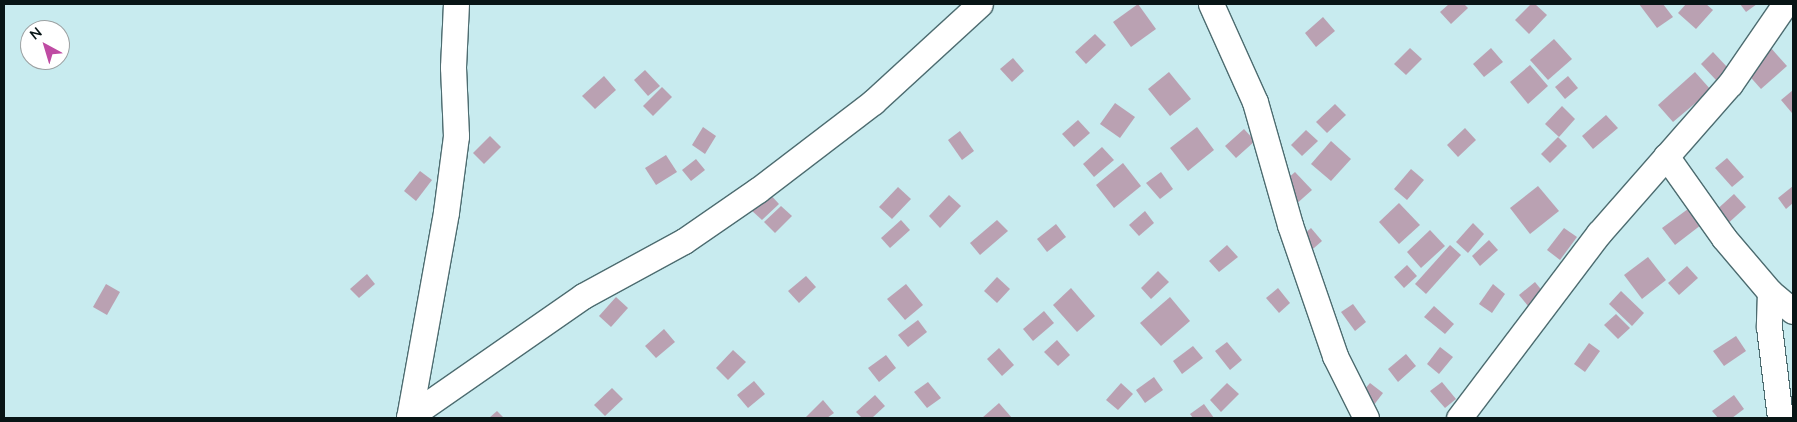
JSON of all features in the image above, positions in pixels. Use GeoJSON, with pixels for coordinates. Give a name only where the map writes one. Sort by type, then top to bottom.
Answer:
{"type":"FeatureCollection","features":[{"type":"Feature","properties":{"kind":"street"},"geometry":{"type":"LineString","coordinates":[[409,418],[446,212],[456,136],[453,67],[456,4]]}},
{"type":"Feature","properties":{"kind":"street"},"geometry":{"type":"LineString","coordinates":[[409,418],[583,296],[684,241],[758,190],[873,102],[980,4]]}},
{"type":"Feature","properties":{"kind":"street"},"geometry":{"type":"LineString","coordinates":[[1211,4],[1255,102],[1290,225],[1335,356],[1366,418]]}},
{"type":"Feature","properties":{"kind":"street"},"geometry":{"type":"LineString","coordinates":[[1460,418],[1599,233],[1730,84],[1785,4]]}},
{"type":"Feature","properties":{"kind":"street"},"geometry":{"type":"LineString","coordinates":[[1666,156],[1724,238],[1770,292],[1793,311]]}},
{"type":"Feature","properties":{"kind":"street"},"geometry":{"type":"LineString","coordinates":[[1770,292],[1769,327],[1780,418]]}},
{"type":"Feature","properties":{"kind":"building"},"geometry":{"type":"Polygon","coordinates":[[[1138,4],[1156,29],[1131,47],[1113,22],[1138,4]]]}},
{"type":"Feature","properties":{"kind":"building"},"geometry":{"type":"Polygon","coordinates":[[[1449,4],[1464,4],[1468,8],[1451,24],[1440,12],[1449,4]]]}},
{"type":"Feature","properties":{"kind":"building"},"geometry":{"type":"Polygon","coordinates":[[[1531,4],[1535,4],[1547,15],[1529,34],[1515,20],[1531,4]]]}},
{"type":"Feature","properties":{"kind":"building"},"geometry":{"type":"Polygon","coordinates":[[[1639,4],[1663,4],[1673,17],[1657,28],[1639,4]]]}},
{"type":"Feature","properties":{"kind":"building"},"geometry":{"type":"Polygon","coordinates":[[[1686,4],[1706,4],[1713,10],[1696,29],[1678,13],[1686,4]]]}},
{"type":"Feature","properties":{"kind":"building"},"geometry":{"type":"Polygon","coordinates":[[[1740,4],[1757,4],[1746,12],[1740,4]]]}},
{"type":"Feature","properties":{"kind":"building"},"geometry":{"type":"Polygon","coordinates":[[[1323,17],[1335,31],[1316,47],[1305,33],[1323,17]]]}},
{"type":"Feature","properties":{"kind":"building"},"geometry":{"type":"Polygon","coordinates":[[[1095,34],[1106,45],[1086,64],[1075,52],[1095,34]]]}},
{"type":"Feature","properties":{"kind":"building"},"geometry":{"type":"Polygon","coordinates":[[[1554,39],[1572,59],[1548,80],[1530,60],[1554,39]]]}},
{"type":"Feature","properties":{"kind":"building"},"geometry":{"type":"Polygon","coordinates":[[[1410,48],[1422,59],[1406,75],[1394,64],[1410,48]]]}},
{"type":"Feature","properties":{"kind":"building"},"geometry":{"type":"Polygon","coordinates":[[[1491,48],[1503,62],[1484,77],[1473,64],[1491,48]]]}},
{"type":"Feature","properties":{"kind":"building"},"geometry":{"type":"Polygon","coordinates":[[[1771,48],[1787,66],[1761,89],[1745,71],[1771,48]]]}},
{"type":"Feature","properties":{"kind":"building"},"geometry":{"type":"Polygon","coordinates":[[[1713,52],[1728,68],[1716,80],[1701,64],[1713,52]]]}},
{"type":"Feature","properties":{"kind":"building"},"geometry":{"type":"Polygon","coordinates":[[[1013,58],[1024,71],[1012,82],[1000,69],[1013,58]]]}},
{"type":"Feature","properties":{"kind":"building"},"geometry":{"type":"Polygon","coordinates":[[[1530,65],[1548,86],[1528,104],[1510,82],[1530,65]]]}},
{"type":"Feature","properties":{"kind":"building"},"geometry":{"type":"Polygon","coordinates":[[[645,70],[660,86],[648,96],[634,80],[645,70]]]}},
{"type":"Feature","properties":{"kind":"building"},"geometry":{"type":"Polygon","coordinates":[[[1169,72],[1191,99],[1170,116],[1148,89],[1169,72]]]}},
{"type":"Feature","properties":{"kind":"building"},"geometry":{"type":"Polygon","coordinates":[[[1695,72],[1711,90],[1673,122],[1658,105],[1695,72]]]}},
{"type":"Feature","properties":{"kind":"building"},"geometry":{"type":"Polygon","coordinates":[[[604,76],[616,90],[595,109],[582,96],[604,76]]]}},
{"type":"Feature","properties":{"kind":"building"},"geometry":{"type":"Polygon","coordinates":[[[1568,76],[1578,88],[1565,99],[1555,87],[1568,76]]]}},
{"type":"Feature","properties":{"kind":"building"},"geometry":{"type":"Polygon","coordinates":[[[662,87],[672,97],[653,116],[643,106],[662,87]]]}},
{"type":"Feature","properties":{"kind":"building"},"geometry":{"type":"Polygon","coordinates":[[[1793,90],[1793,112],[1792,113],[1781,100],[1793,90]]]}},
{"type":"Feature","properties":{"kind":"building"},"geometry":{"type":"Polygon","coordinates":[[[1115,103],[1135,117],[1120,138],[1100,124],[1115,103]]]}},
{"type":"Feature","properties":{"kind":"building"},"geometry":{"type":"Polygon","coordinates":[[[1335,104],[1346,115],[1327,133],[1316,122],[1335,104]]]}},
{"type":"Feature","properties":{"kind":"building"},"geometry":{"type":"Polygon","coordinates":[[[1562,106],[1575,119],[1559,137],[1545,124],[1562,106]]]}},
{"type":"Feature","properties":{"kind":"building"},"geometry":{"type":"Polygon","coordinates":[[[1606,115],[1618,128],[1593,149],[1582,136],[1606,115]]]}},
{"type":"Feature","properties":{"kind":"building"},"geometry":{"type":"Polygon","coordinates":[[[1078,120],[1090,133],[1074,147],[1062,134],[1078,120]]]}},
{"type":"Feature","properties":{"kind":"building"},"geometry":{"type":"Polygon","coordinates":[[[703,127],[716,136],[705,154],[692,145],[703,127]]]}},
{"type":"Feature","properties":{"kind":"building"},"geometry":{"type":"Polygon","coordinates":[[[1197,127],[1214,150],[1188,171],[1170,148],[1197,127]]]}},
{"type":"Feature","properties":{"kind":"building"},"geometry":{"type":"Polygon","coordinates":[[[1465,128],[1476,140],[1458,157],[1447,145],[1465,128]]]}},
{"type":"Feature","properties":{"kind":"building"},"geometry":{"type":"Polygon","coordinates":[[[1244,129],[1255,141],[1236,158],[1225,146],[1244,129]]]}},
{"type":"Feature","properties":{"kind":"building"},"geometry":{"type":"Polygon","coordinates":[[[1306,130],[1318,141],[1302,156],[1291,145],[1306,130]]]}},
{"type":"Feature","properties":{"kind":"building"},"geometry":{"type":"Polygon","coordinates":[[[960,131],[974,151],[962,160],[948,140],[960,131]]]}},
{"type":"Feature","properties":{"kind":"building"},"geometry":{"type":"Polygon","coordinates":[[[490,136],[501,147],[484,164],[473,153],[490,136]]]}},
{"type":"Feature","properties":{"kind":"building"},"geometry":{"type":"Polygon","coordinates":[[[1558,137],[1567,146],[1550,163],[1541,154],[1558,137]]]}},
{"type":"Feature","properties":{"kind":"building"},"geometry":{"type":"Polygon","coordinates":[[[1331,141],[1351,159],[1331,181],[1311,164],[1331,141]]]}},
{"type":"Feature","properties":{"kind":"building"},"geometry":{"type":"Polygon","coordinates":[[[1102,147],[1114,160],[1094,177],[1083,164],[1102,147]]]}},
{"type":"Feature","properties":{"kind":"building"},"geometry":{"type":"Polygon","coordinates":[[[666,155],[677,172],[656,185],[645,168],[666,155]]]}},
{"type":"Feature","properties":{"kind":"building"},"geometry":{"type":"Polygon","coordinates":[[[1727,158],[1744,177],[1732,187],[1715,168],[1727,158]]]}},
{"type":"Feature","properties":{"kind":"building"},"geometry":{"type":"Polygon","coordinates":[[[696,159],[705,170],[691,181],[682,170],[696,159]]]}},
{"type":"Feature","properties":{"kind":"building"},"geometry":{"type":"Polygon","coordinates":[[[1123,163],[1141,186],[1114,208],[1096,185],[1123,163]]]}},
{"type":"Feature","properties":{"kind":"building"},"geometry":{"type":"Polygon","coordinates":[[[1411,169],[1424,180],[1407,200],[1394,189],[1411,169]]]}},
{"type":"Feature","properties":{"kind":"building"},"geometry":{"type":"Polygon","coordinates":[[[420,171],[432,180],[416,201],[404,191],[420,171]]]}},
{"type":"Feature","properties":{"kind":"building"},"geometry":{"type":"Polygon","coordinates":[[[1161,172],[1173,189],[1160,199],[1146,183],[1161,172]]]}},
{"type":"Feature","properties":{"kind":"building"},"geometry":{"type":"Polygon","coordinates":[[[1295,172],[1312,190],[1294,206],[1277,188],[1295,172]]]}},
{"type":"Feature","properties":{"kind":"building"},"geometry":{"type":"Polygon","coordinates":[[[1538,186],[1559,211],[1530,234],[1510,208],[1538,186]]]}},
{"type":"Feature","properties":{"kind":"building"},"geometry":{"type":"Polygon","coordinates":[[[1793,186],[1793,203],[1786,209],[1778,198],[1793,186]]]}},
{"type":"Feature","properties":{"kind":"building"},"geometry":{"type":"Polygon","coordinates":[[[898,187],[911,199],[892,219],[879,207],[898,187]]]}},
{"type":"Feature","properties":{"kind":"building"},"geometry":{"type":"Polygon","coordinates":[[[768,192],[779,204],[762,220],[750,209],[768,192]]]}},
{"type":"Feature","properties":{"kind":"building"},"geometry":{"type":"Polygon","coordinates":[[[1734,194],[1746,207],[1724,227],[1713,213],[1734,194]]]}},
{"type":"Feature","properties":{"kind":"building"},"geometry":{"type":"Polygon","coordinates":[[[949,195],[961,206],[940,228],[929,216],[949,195]]]}},
{"type":"Feature","properties":{"kind":"building"},"geometry":{"type":"Polygon","coordinates":[[[1399,203],[1420,225],[1399,244],[1379,222],[1399,203]]]}},
{"type":"Feature","properties":{"kind":"building"},"geometry":{"type":"Polygon","coordinates":[[[781,206],[792,216],[775,233],[764,222],[781,206]]]}},
{"type":"Feature","properties":{"kind":"building"},"geometry":{"type":"Polygon","coordinates":[[[1688,209],[1701,225],[1675,245],[1662,228],[1688,209]]]}},
{"type":"Feature","properties":{"kind":"building"},"geometry":{"type":"Polygon","coordinates":[[[1145,211],[1154,223],[1139,236],[1129,225],[1145,211]]]}},
{"type":"Feature","properties":{"kind":"building"},"geometry":{"type":"Polygon","coordinates":[[[901,220],[910,230],[890,248],[881,238],[901,220]]]}},
{"type":"Feature","properties":{"kind":"building"},"geometry":{"type":"Polygon","coordinates":[[[997,220],[1008,231],[980,255],[970,243],[997,220]]]}},
{"type":"Feature","properties":{"kind":"building"},"geometry":{"type":"Polygon","coordinates":[[[1473,223],[1484,234],[1468,253],[1456,242],[1473,223]]]}},
{"type":"Feature","properties":{"kind":"building"},"geometry":{"type":"Polygon","coordinates":[[[1056,224],[1066,237],[1047,252],[1037,239],[1056,224]]]}},
{"type":"Feature","properties":{"kind":"building"},"geometry":{"type":"Polygon","coordinates":[[[1311,228],[1322,241],[1306,255],[1295,242],[1311,228]]]}},
{"type":"Feature","properties":{"kind":"building"},"geometry":{"type":"Polygon","coordinates":[[[1564,228],[1577,237],[1560,260],[1547,250],[1564,228]]]}},
{"type":"Feature","properties":{"kind":"building"},"geometry":{"type":"Polygon","coordinates":[[[1430,230],[1445,246],[1421,268],[1407,252],[1430,230]]]}},
{"type":"Feature","properties":{"kind":"building"},"geometry":{"type":"Polygon","coordinates":[[[1489,240],[1498,250],[1480,266],[1472,256],[1489,240]]]}},
{"type":"Feature","properties":{"kind":"building"},"geometry":{"type":"Polygon","coordinates":[[[1227,245],[1238,257],[1219,272],[1209,261],[1227,245]]]}},
{"type":"Feature","properties":{"kind":"building"},"geometry":{"type":"Polygon","coordinates":[[[1450,245],[1461,255],[1426,294],[1415,284],[1450,245]]]}},
{"type":"Feature","properties":{"kind":"building"},"geometry":{"type":"Polygon","coordinates":[[[1648,257],[1666,280],[1642,299],[1624,275],[1648,257]]]}},
{"type":"Feature","properties":{"kind":"building"},"geometry":{"type":"Polygon","coordinates":[[[1407,265],[1417,276],[1404,288],[1394,277],[1407,265]]]}},
{"type":"Feature","properties":{"kind":"building"},"geometry":{"type":"Polygon","coordinates":[[[1687,266],[1698,278],[1679,295],[1668,283],[1687,266]]]}},
{"type":"Feature","properties":{"kind":"building"},"geometry":{"type":"Polygon","coordinates":[[[1158,271],[1169,282],[1151,299],[1141,288],[1158,271]]]}},
{"type":"Feature","properties":{"kind":"building"},"geometry":{"type":"Polygon","coordinates":[[[367,274],[375,284],[359,298],[350,289],[367,274]]]}},
{"type":"Feature","properties":{"kind":"building"},"geometry":{"type":"Polygon","coordinates":[[[806,276],[816,287],[799,303],[788,291],[806,276]]]}},
{"type":"Feature","properties":{"kind":"building"},"geometry":{"type":"Polygon","coordinates":[[[997,277],[1010,289],[997,303],[984,291],[997,277]]]}},
{"type":"Feature","properties":{"kind":"building"},"geometry":{"type":"Polygon","coordinates":[[[1535,282],[1544,293],[1528,306],[1519,295],[1535,282]]]}},
{"type":"Feature","properties":{"kind":"building"},"geometry":{"type":"Polygon","coordinates":[[[106,284],[120,292],[107,315],[93,307],[106,284]]]}},
{"type":"Feature","properties":{"kind":"building"},"geometry":{"type":"Polygon","coordinates":[[[906,284],[923,305],[905,320],[887,299],[906,284]]]}},
{"type":"Feature","properties":{"kind":"building"},"geometry":{"type":"Polygon","coordinates":[[[1493,284],[1505,294],[1492,313],[1479,304],[1493,284]]]}},
{"type":"Feature","properties":{"kind":"building"},"geometry":{"type":"Polygon","coordinates":[[[1071,288],[1095,316],[1077,332],[1053,305],[1071,288]]]}},
{"type":"Feature","properties":{"kind":"building"},"geometry":{"type":"Polygon","coordinates":[[[1278,288],[1290,303],[1279,313],[1266,298],[1278,288]]]}},
{"type":"Feature","properties":{"kind":"building"},"geometry":{"type":"Polygon","coordinates":[[[1621,291],[1644,313],[1632,326],[1609,304],[1621,291]]]}},
{"type":"Feature","properties":{"kind":"building"},"geometry":{"type":"Polygon","coordinates":[[[616,297],[628,308],[611,327],[599,316],[616,297]]]}},
{"type":"Feature","properties":{"kind":"building"},"geometry":{"type":"Polygon","coordinates":[[[1170,297],[1190,321],[1161,346],[1140,323],[1170,297]]]}},
{"type":"Feature","properties":{"kind":"building"},"geometry":{"type":"Polygon","coordinates":[[[1353,304],[1366,322],[1355,331],[1341,312],[1353,304]]]}},
{"type":"Feature","properties":{"kind":"building"},"geometry":{"type":"Polygon","coordinates":[[[1434,306],[1454,324],[1445,334],[1424,317],[1434,306]]]}},
{"type":"Feature","properties":{"kind":"building"},"geometry":{"type":"Polygon","coordinates":[[[1044,311],[1054,323],[1033,341],[1023,329],[1044,311]]]}},
{"type":"Feature","properties":{"kind":"building"},"geometry":{"type":"Polygon","coordinates":[[[1616,314],[1630,328],[1618,339],[1604,325],[1616,314]]]}},
{"type":"Feature","properties":{"kind":"building"},"geometry":{"type":"Polygon","coordinates":[[[918,320],[927,332],[908,347],[898,335],[918,320]]]}},
{"type":"Feature","properties":{"kind":"building"},"geometry":{"type":"Polygon","coordinates":[[[664,329],[675,342],[656,358],[645,346],[664,329]]]}},
{"type":"Feature","properties":{"kind":"building"},"geometry":{"type":"Polygon","coordinates":[[[1736,336],[1746,351],[1724,366],[1713,351],[1736,336]]]}},
{"type":"Feature","properties":{"kind":"building"},"geometry":{"type":"Polygon","coordinates":[[[1057,340],[1070,355],[1058,366],[1044,352],[1057,340]]]}},
{"type":"Feature","properties":{"kind":"building"},"geometry":{"type":"Polygon","coordinates":[[[1227,342],[1242,360],[1230,370],[1215,351],[1227,342]]]}},
{"type":"Feature","properties":{"kind":"building"},"geometry":{"type":"Polygon","coordinates":[[[1589,343],[1600,351],[1585,372],[1574,364],[1589,343]]]}},
{"type":"Feature","properties":{"kind":"building"},"geometry":{"type":"Polygon","coordinates":[[[1193,346],[1203,358],[1182,374],[1173,361],[1193,346]]]}},
{"type":"Feature","properties":{"kind":"building"},"geometry":{"type":"Polygon","coordinates":[[[1440,347],[1453,357],[1439,374],[1427,364],[1440,347]]]}},
{"type":"Feature","properties":{"kind":"building"},"geometry":{"type":"Polygon","coordinates":[[[999,348],[1014,365],[1002,376],[987,359],[999,348]]]}},
{"type":"Feature","properties":{"kind":"building"},"geometry":{"type":"Polygon","coordinates":[[[733,350],[746,362],[728,380],[716,368],[733,350]]]}},
{"type":"Feature","properties":{"kind":"building"},"geometry":{"type":"Polygon","coordinates":[[[1406,354],[1416,366],[1398,382],[1388,369],[1406,354]]]}},
{"type":"Feature","properties":{"kind":"building"},"geometry":{"type":"Polygon","coordinates":[[[886,355],[896,368],[879,382],[868,368],[886,355]]]}},
{"type":"Feature","properties":{"kind":"building"},"geometry":{"type":"Polygon","coordinates":[[[1154,377],[1163,390],[1145,403],[1136,390],[1154,377]]]}},
{"type":"Feature","properties":{"kind":"building"},"geometry":{"type":"Polygon","coordinates":[[[754,381],[765,394],[748,408],[737,395],[754,381]]]}},
{"type":"Feature","properties":{"kind":"building"},"geometry":{"type":"Polygon","coordinates":[[[928,382],[941,398],[927,408],[914,392],[928,382]]]}},
{"type":"Feature","properties":{"kind":"building"},"geometry":{"type":"Polygon","coordinates":[[[1442,382],[1456,399],[1445,408],[1430,391],[1442,382]]]}},
{"type":"Feature","properties":{"kind":"building"},"geometry":{"type":"Polygon","coordinates":[[[1121,383],[1133,394],[1118,410],[1106,400],[1121,383]]]}},
{"type":"Feature","properties":{"kind":"building"},"geometry":{"type":"Polygon","coordinates":[[[1227,383],[1239,394],[1221,412],[1210,400],[1227,383]]]}},
{"type":"Feature","properties":{"kind":"building"},"geometry":{"type":"Polygon","coordinates":[[[1370,383],[1383,393],[1370,410],[1356,399],[1370,383]]]}},
{"type":"Feature","properties":{"kind":"building"},"geometry":{"type":"Polygon","coordinates":[[[612,388],[623,399],[605,416],[594,405],[612,388]]]}},
{"type":"Feature","properties":{"kind":"building"},"geometry":{"type":"Polygon","coordinates":[[[875,395],[885,406],[872,418],[862,418],[856,412],[875,395]]]}},
{"type":"Feature","properties":{"kind":"building"},"geometry":{"type":"Polygon","coordinates":[[[1734,395],[1744,409],[1732,418],[1718,418],[1712,411],[1734,395]]]}},
{"type":"Feature","properties":{"kind":"building"},"geometry":{"type":"Polygon","coordinates":[[[823,400],[834,413],[827,418],[805,418],[823,400]]]}},
{"type":"Feature","properties":{"kind":"building"},"geometry":{"type":"Polygon","coordinates":[[[999,403],[1012,418],[982,418],[999,403]]]}},
{"type":"Feature","properties":{"kind":"building"},"geometry":{"type":"Polygon","coordinates":[[[1204,404],[1214,418],[1193,418],[1190,414],[1204,404]]]}},
{"type":"Feature","properties":{"kind":"building"},"geometry":{"type":"Polygon","coordinates":[[[497,411],[504,418],[489,418],[497,411]]]}}]}
